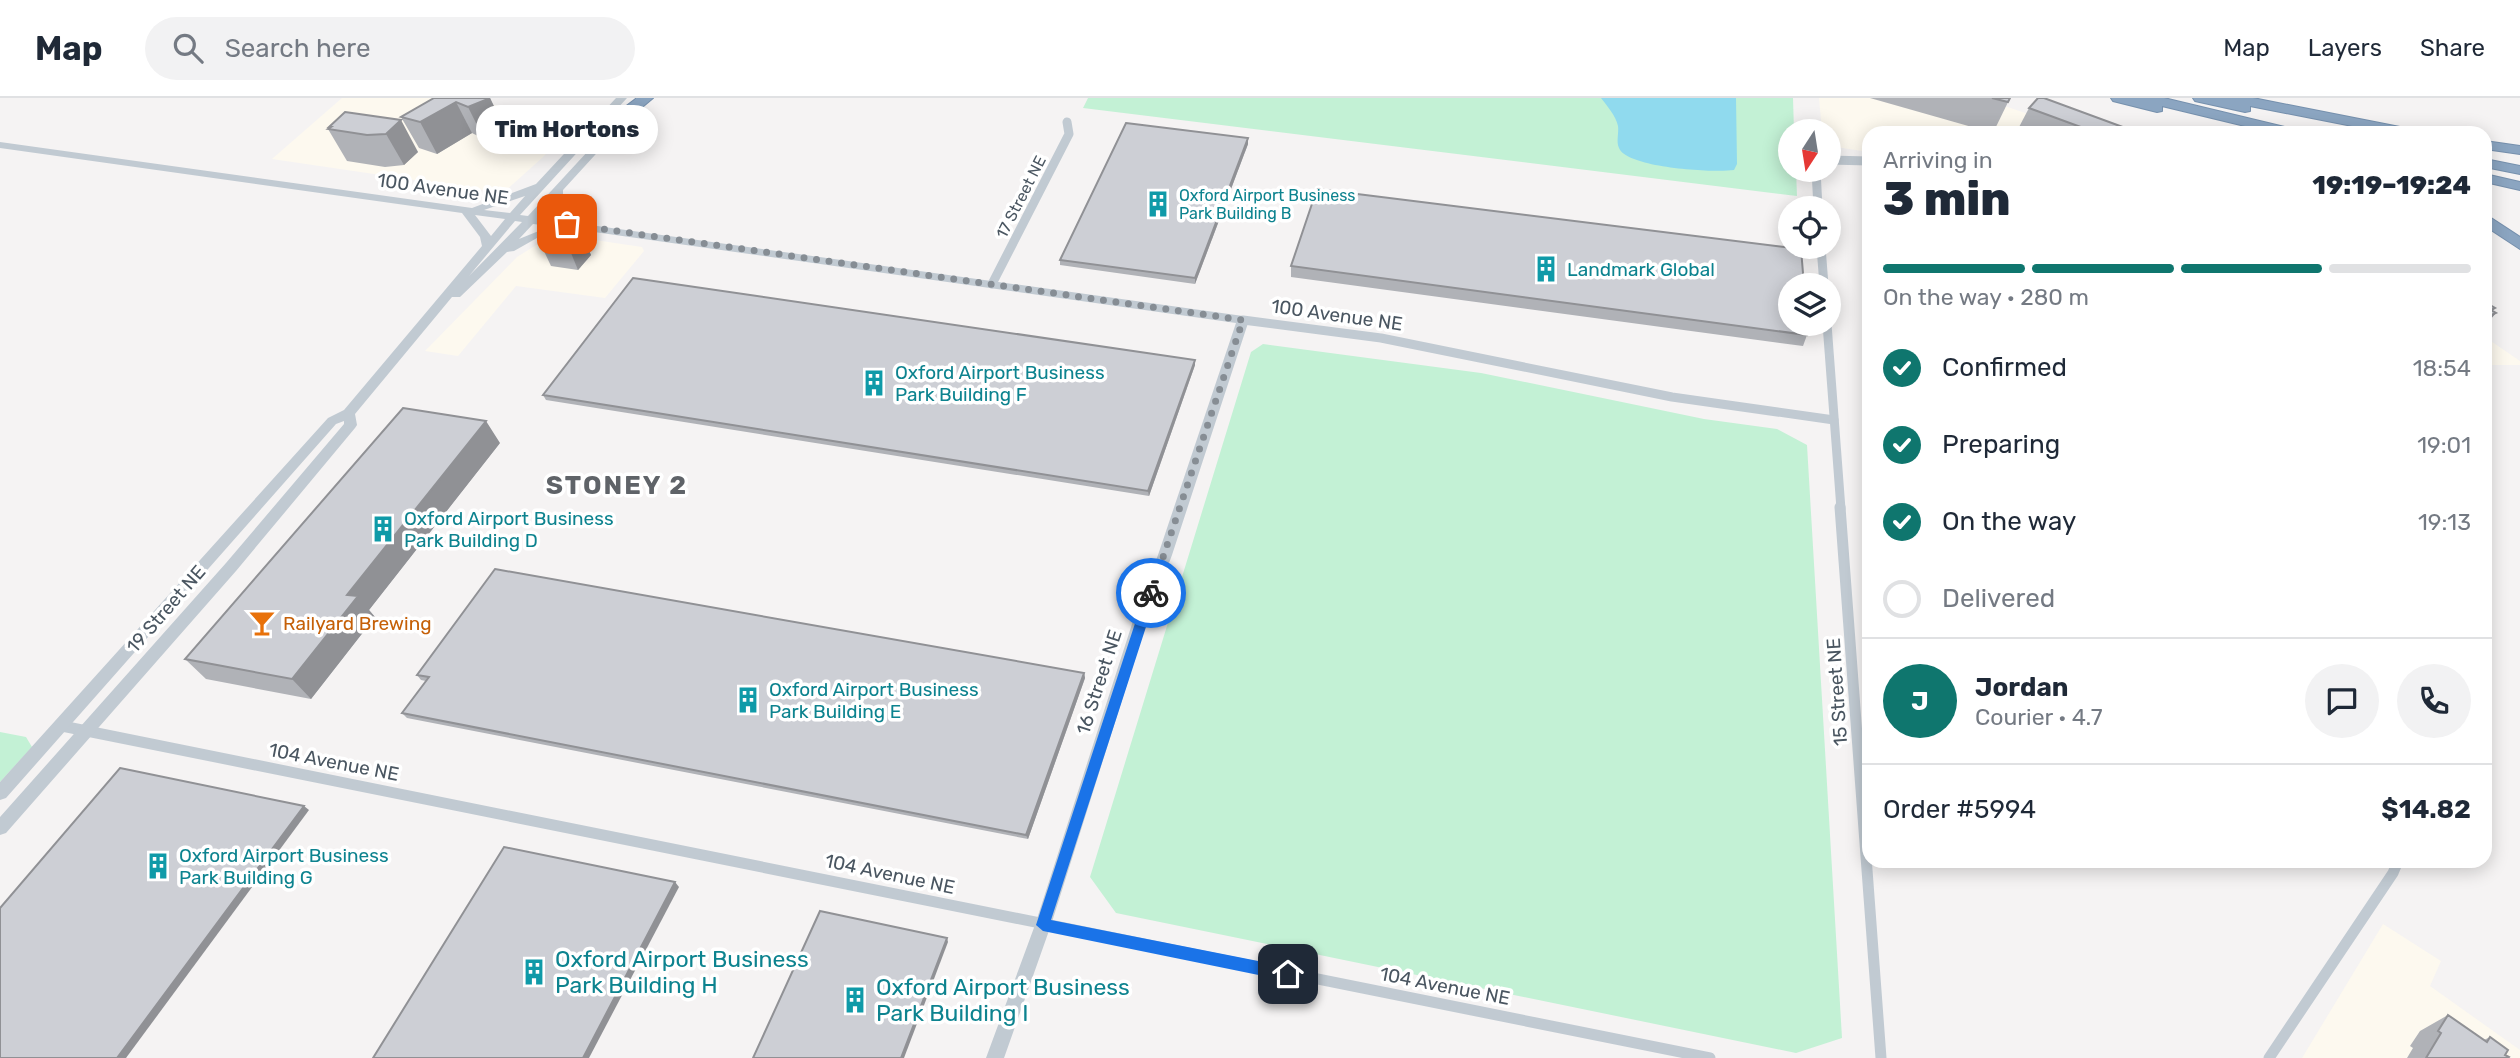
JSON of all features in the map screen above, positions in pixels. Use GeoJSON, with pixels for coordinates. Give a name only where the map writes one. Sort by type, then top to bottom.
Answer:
{"type":"FeatureCollection","features":[{"type":"Feature","properties":{"kind":"highway"},"geometry":{"type":"LineString","coordinates":[[626,104],[644,98]]}},
{"type":"Feature","properties":{"kind":"highway"},"geometry":{"type":"LineString","coordinates":[[2118,98],[2232,126]]}},
{"type":"Feature","properties":{"kind":"highway"},"geometry":{"type":"LineString","coordinates":[[2147,98],[2263,126]]}},
{"type":"Feature","properties":{"kind":"highway"},"geometry":{"type":"LineString","coordinates":[[2200,98],[2322,126]]}},
{"type":"Feature","properties":{"kind":"highway"},"geometry":{"type":"LineString","coordinates":[[2232,98],[2374,126]]}},
{"type":"Feature","properties":{"kind":"highway"},"geometry":{"type":"LineString","coordinates":[[2492,146],[2520,150]]}},
{"type":"Feature","properties":{"kind":"highway"},"geometry":{"type":"LineString","coordinates":[[2492,164],[2520,170]]}},
{"type":"Feature","properties":{"kind":"highway"},"geometry":{"type":"LineString","coordinates":[[2492,180],[2520,186]]}},
{"type":"Feature","properties":{"kind":"highway"},"geometry":{"type":"LineString","coordinates":[[2492,224],[2520,244]]}},
{"type":"Feature","properties":{"kind":"street","name":"19 Street NE"},"geometry":{"type":"LineString","coordinates":[[0,793],[332,421],[348,413],[487,245],[543,184],[626,104]]}},
{"type":"Feature","properties":{"kind":"street","name":"19 Street NE"},"geometry":{"type":"LineString","coordinates":[[429,318],[497,256],[558,188],[626,104]]}},
{"type":"Feature","properties":{"kind":"street","name":"17 Street NE"},"geometry":{"type":"LineString","coordinates":[[992,284],[1069,134],[1067,121]]}},
{"type":"Feature","properties":{"kind":"street","name":"100 Avenue NE"},"geometry":{"type":"LineString","coordinates":[[0,145],[1381,338],[1659,394],[1834,420]]}},
{"type":"Feature","properties":{"kind":"street"},"geometry":{"type":"LineString","coordinates":[[1841,160],[1862,161]]}},
{"type":"Feature","properties":{"kind":"street"},"geometry":{"type":"LineString","coordinates":[[487,245],[486,237],[465,210],[504,201],[543,184]]}},
{"type":"Feature","properties":{"kind":"street"},"geometry":{"type":"LineString","coordinates":[[558,188],[558,201],[574,219],[586,226]]}},
{"type":"Feature","properties":{"kind":"street"},"geometry":{"type":"LineString","coordinates":[[497,256],[533,236],[567,224]]}},
{"type":"Feature","properties":{"kind":"street","name":"16 Street NE"},"geometry":{"type":"LineString","coordinates":[[995,1058],[1043,925],[1139,624],[1165,555],[1243,320]]}},
{"type":"Feature","properties":{"kind":"street","name":"15 Street NE"},"geometry":{"type":"LineString","coordinates":[[1828,336],[1862,800]]}},
{"type":"Feature","properties":{"kind":"street","name":"19 Street NE"},"geometry":{"type":"LineString","coordinates":[[0,828],[351,425],[348,413]]}},
{"type":"Feature","properties":{"kind":"street","name":"104 Avenue NE"},"geometry":{"type":"LineString","coordinates":[[62,726],[1710,1058]]}},
{"type":"Feature","properties":{"kind":"street","name":"15 Street NE"},"geometry":{"type":"LineString","coordinates":[[1867,868],[1881,1058]]}},
{"type":"Feature","properties":{"kind":"street"},"geometry":{"type":"LineString","coordinates":[[2270,1058],[2395,868]]}},
{"type":"Feature","properties":{"kind":"shaded area"},"geometry":{"type":"Polygon","coordinates":[[[342,98],[438,98],[582,116],[542,158],[503,193],[272,159],[342,98]]]}},
{"type":"Feature","properties":{"kind":"shaded area"},"geometry":{"type":"Polygon","coordinates":[[[1819,98],[1981,98],[2063,126],[1862,126],[1862,151],[1841,148],[1841,119],[1821,119],[1819,98]]]}},
{"type":"Feature","properties":{"kind":"shaded area"},"geometry":{"type":"Polygon","coordinates":[[[554,234],[642,247],[644,251],[605,298],[516,286],[458,356],[425,351],[517,257],[554,234]]]}},
{"type":"Feature","properties":{"kind":"shaded area"},"geometry":{"type":"Polygon","coordinates":[[[2492,342],[2520,361],[2520,365],[2492,365],[2492,342]]]}},
{"type":"Feature","properties":{"kind":"shaded area"},"geometry":{"type":"Polygon","coordinates":[[[2383,924],[2441,961],[2430,986],[2520,1050],[2520,1058],[2302,1058],[2383,924]]]}},
{"type":"Feature","properties":{"kind":"green space"},"geometry":{"type":"Polygon","coordinates":[[[1088,98],[1793,98],[1794,119],[1778,119],[1778,182],[1796,182],[1797,196],[1083,108],[1088,98]]]}},
{"type":"Feature","properties":{"kind":"green space"},"geometry":{"type":"Polygon","coordinates":[[[1263,344],[1481,373],[1704,419],[1777,429],[1807,445],[1842,1038],[1796,1053],[1116,913],[1090,877],[1251,352],[1263,344]]]}},
{"type":"Feature","properties":{"kind":"green space"},"geometry":{"type":"Polygon","coordinates":[[[0,732],[26,737],[32,747],[0,782],[0,732]]]}},
{"type":"Feature","properties":{"kind":"water"},"geometry":{"type":"Polygon","coordinates":[[[1601,98],[1736,98],[1737,164],[1734,170],[1672,168],[1625,155],[1618,146],[1618,126],[1601,98]]]}},
{"type":"Feature","properties":{"kind":"building"},"geometry":{"type":"Polygon","coordinates":[[[434,98],[488,99],[468,107],[456,102],[420,122],[401,117],[434,98]]]}},
{"type":"Feature","properties":{"kind":"building"},"geometry":{"type":"Polygon","coordinates":[[[1992,98],[2010,98],[2008,102],[1992,98]]]}},
{"type":"Feature","properties":{"kind":"building"},"geometry":{"type":"Polygon","coordinates":[[[2038,98],[2044,98],[2120,126],[2078,126],[2029,108],[2038,98]]]}},
{"type":"Feature","properties":{"kind":"building"},"geometry":{"type":"Polygon","coordinates":[[[345,112],[401,120],[386,134],[367,135],[328,129],[345,112]]]}},
{"type":"Feature","properties":{"kind":"building","name":"Oxford Airport Business Park Building B"},"geometry":{"type":"Polygon","coordinates":[[[1126,123],[1248,138],[1195,278],[1060,260],[1126,123]]]}},
{"type":"Feature","properties":{"kind":"building","name":"Landmark Global"},"geometry":{"type":"Polygon","coordinates":[[[1317,189],[1778,246],[1778,259],[1802,259],[1803,273],[1778,273],[1778,331],[1291,266],[1317,189]]]}},
{"type":"Feature","properties":{"kind":"building"},"geometry":{"type":"Polygon","coordinates":[[[556,234],[583,238],[571,253],[543,249],[556,234]]]}},
{"type":"Feature","properties":{"kind":"building","name":"Oxford Airport Business Park Building F"},"geometry":{"type":"Polygon","coordinates":[[[633,278],[1195,360],[1148,491],[543,395],[633,278]]]}},
{"type":"Feature","properties":{"kind":"building","name":"Oxford Airport Business Park Building D"},"geometry":{"type":"Polygon","coordinates":[[[403,408],[486,421],[347,595],[358,596],[292,679],[185,659],[403,408]]]}},
{"type":"Feature","properties":{"kind":"building","name":"Oxford Airport Business Park Building E"},"geometry":{"type":"Polygon","coordinates":[[[495,569],[1084,673],[1026,835],[402,713],[429,677],[417,675],[495,569]]]}},
{"type":"Feature","properties":{"kind":"building","name":"Oxford Airport Business Park Building G"},"geometry":{"type":"Polygon","coordinates":[[[120,768],[304,806],[117,1058],[0,1058],[0,908],[120,768]]]}},
{"type":"Feature","properties":{"kind":"building","name":"Oxford Airport Business Park Building H"},"geometry":{"type":"Polygon","coordinates":[[[504,847],[675,882],[583,1058],[373,1058],[504,847]]]}},
{"type":"Feature","properties":{"kind":"building","name":"Oxford Airport Business Park Building I"},"geometry":{"type":"Polygon","coordinates":[[[820,911],[947,938],[901,1058],[753,1058],[820,911]]]}},
{"type":"Feature","properties":{"kind":"building"},"geometry":{"type":"Polygon","coordinates":[[[2448,1015],[2487,1042],[2490,1037],[2508,1050],[2505,1055],[2509,1057],[2426,1058],[2448,1015]]]}},
{"type":"Feature","properties":{"kind":"way so far"},"geometry":{"type":"LineString","coordinates":[[567,224],[1243,320],[1151,593]]}},
{"type":"Feature","properties":{"kind":"place","name":"Oxford Airport Business Park Building B"},"geometry":{"type":"Point","coordinates":[1158,204]}},
{"type":"Feature","properties":{"kind":"place","name":"Tim Hortons"},"geometry":{"type":"Point","coordinates":[567,224]}},
{"type":"Feature","properties":{"kind":"place","name":"Landmark Global"},"geometry":{"type":"Point","coordinates":[1546,269]}},
{"type":"Feature","properties":{"kind":"place","name":"Oxford Airport Business Park Building F"},"geometry":{"type":"Point","coordinates":[874,383]}},
{"type":"Feature","properties":{"kind":"place","name":"Oxford Airport Business Park Building D"},"geometry":{"type":"Point","coordinates":[383,529]}},
{"type":"Feature","properties":{"kind":"place","name":"Railyard Brewing"},"geometry":{"type":"Point","coordinates":[262,623]}},
{"type":"Feature","properties":{"kind":"place","name":"Oxford Airport Business Park Building E"},"geometry":{"type":"Point","coordinates":[748,700]}},
{"type":"Feature","properties":{"kind":"place","name":"Oxford Airport Business Park Building G"},"geometry":{"type":"Point","coordinates":[158,866]}},
{"type":"Feature","properties":{"kind":"place","name":"Oxford Airport Business Park Building H"},"geometry":{"type":"Point","coordinates":[534,972]}},
{"type":"Feature","properties":{"kind":"place","name":"Oxford Airport Business Park Building I"},"geometry":{"type":"Point","coordinates":[855,1000]}},
{"type":"Feature","properties":{"kind":"district","name":"STONEY 2"},"geometry":{"type":"Point","coordinates":[617,485]}},
{"type":"Feature","properties":{"kind":"route"},"geometry":{"type":"LineString","coordinates":[[1151,593],[1043,925],[1288,974]]}}]}
